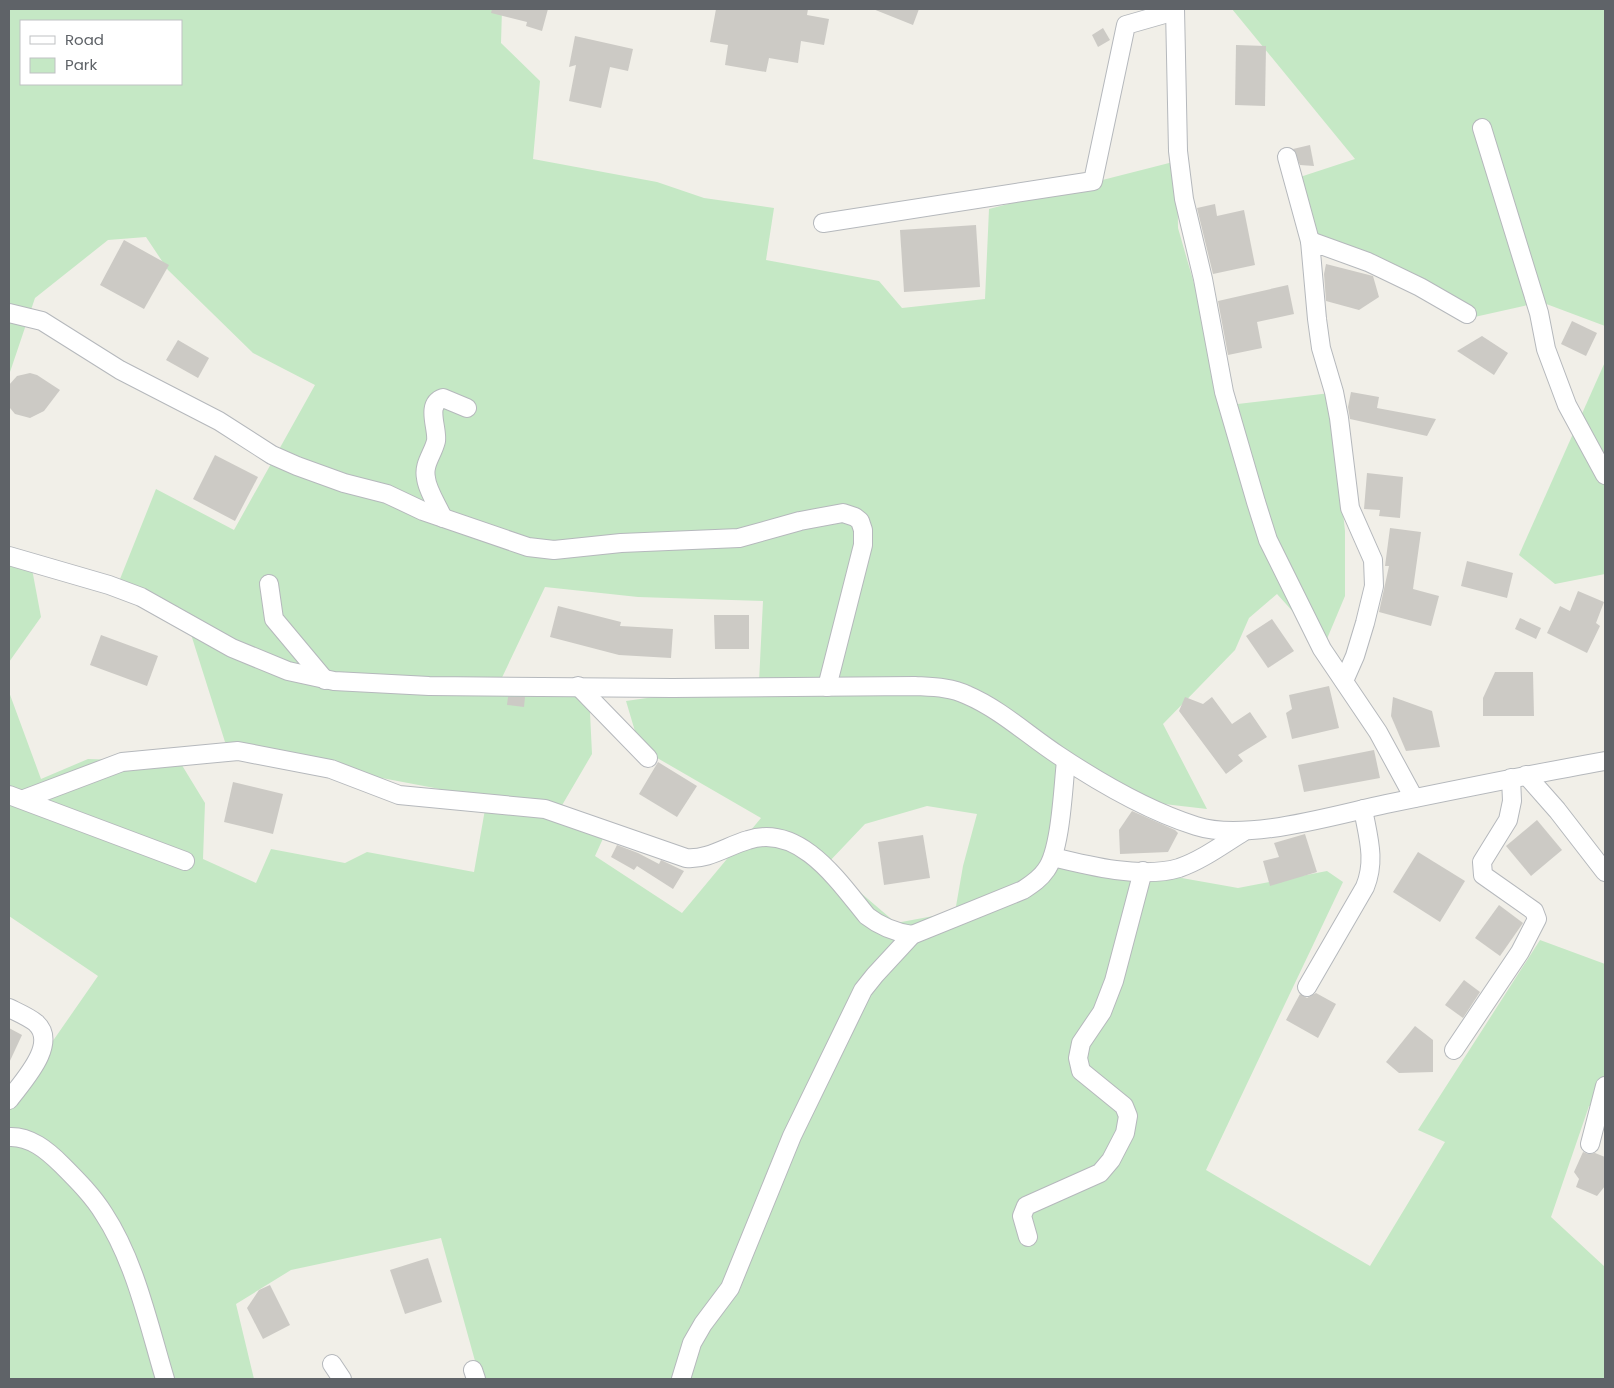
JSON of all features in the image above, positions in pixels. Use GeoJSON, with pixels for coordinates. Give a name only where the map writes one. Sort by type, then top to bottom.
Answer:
{"type":"FeatureCollection","features":[{"type":"Feature","properties":{"kind":"street"},"geometry":{"type":"LineString","coordinates":[[823,223],[1093,181],[1126,25],[1175,10],[1178,151],[1184,199],[1203,279],[1224,392],[1268,540],[1322,649],[1378,732],[1414,798]]}},
{"type":"Feature","properties":{"kind":"street"},"geometry":{"type":"LineString","coordinates":[[1482,128],[1539,313],[1546,349],[1567,405],[1605,475]]}},
{"type":"Feature","properties":{"kind":"street"},"geometry":{"type":"LineString","coordinates":[[1287,157],[1310,241],[1321,348],[1334,392],[1350,508],[1373,560],[1374,586],[1366,623],[1344,681]]}},
{"type":"Feature","properties":{"kind":"street"},"geometry":{"type":"LineString","coordinates":[[1310,241],[1368,262],[1420,287],[1467,314]]}},
{"type":"Feature","properties":{"kind":"street"},"geometry":{"type":"LineString","coordinates":[[9,312],[48,324],[120,370],[218,421],[272,455],[344,483],[386,494],[443,518],[528,547],[554,550],[621,543],[739,538],[824,515],[849,514],[860,522],[863,530],[863,545],[827,687]]}},
{"type":"Feature","properties":{"kind":"street"},"geometry":{"type":"LineString","coordinates":[[443,518],[428,488],[425,474],[428,458],[436,440],[434,412],[436,403],[443,398],[467,408]]}},
{"type":"Feature","properties":{"kind":"street"},"geometry":{"type":"LineString","coordinates":[[9,556],[109,585],[141,597],[232,648],[288,671],[325,680],[429,686],[915,686],[951,689],[967,694],[1066,761],[1137,801],[1195,826],[1214,831],[1243,832],[1605,761]]}},
{"type":"Feature","properties":{"kind":"street"},"geometry":{"type":"LineString","coordinates":[[269,584],[274,619],[325,680]]}},
{"type":"Feature","properties":{"kind":"street"},"geometry":{"type":"LineString","coordinates":[[578,686],[648,758]]}},
{"type":"Feature","properties":{"kind":"street"},"geometry":{"type":"LineString","coordinates":[[16,797],[122,762],[238,751],[331,769],[399,795],[545,809],[686,858],[702,858],[749,839],[763,836],[774,838],[796,846],[819,861],[875,922],[890,930],[912,936]]}},
{"type":"Feature","properties":{"kind":"street"},"geometry":{"type":"LineString","coordinates":[[681,1379],[692,1343],[703,1324],[730,1288],[737,1274],[792,1136],[863,990],[888,959],[912,936],[1023,890],[1036,882],[1047,869],[1053,857],[1066,761]]}},
{"type":"Feature","properties":{"kind":"street"},"geometry":{"type":"LineString","coordinates":[[1518,777],[1557,810],[1605,872]]}},
{"type":"Feature","properties":{"kind":"street"},"geometry":{"type":"LineString","coordinates":[[1454,1050],[1520,952],[1537,920],[1534,911],[1483,875],[1481,868],[1482,862],[1508,820],[1512,810],[1518,777]]}},
{"type":"Feature","properties":{"kind":"street"},"geometry":{"type":"LineString","coordinates":[[16,797],[185,861]]}},
{"type":"Feature","properties":{"kind":"street"},"geometry":{"type":"LineString","coordinates":[[1306,987],[1365,887],[1371,871],[1372,858],[1363,809]]}},
{"type":"Feature","properties":{"kind":"street"},"geometry":{"type":"LineString","coordinates":[[1053,857],[1079,863],[1143,872],[1177,868],[1198,860],[1243,832]]}},
{"type":"Feature","properties":{"kind":"street"},"geometry":{"type":"LineString","coordinates":[[1028,1237],[1022,1216],[1026,1206],[1100,1173],[1111,1160],[1126,1133],[1128,1116],[1124,1106],[1081,1071],[1078,1058],[1081,1043],[1102,1012],[1114,981],[1143,872]]}},
{"type":"Feature","properties":{"kind":"street"},"geometry":{"type":"LineString","coordinates":[[9,1008],[36,1023],[44,1033],[44,1045],[9,1100]]}},
{"type":"Feature","properties":{"kind":"street"},"geometry":{"type":"LineString","coordinates":[[1590,1144],[1605,1086]]}},
{"type":"Feature","properties":{"kind":"street"},"geometry":{"type":"LineString","coordinates":[[9,1137],[30,1141],[52,1155],[79,1182],[104,1214],[125,1253],[165,1379]]}},
{"type":"Feature","properties":{"kind":"street"},"geometry":{"type":"LineString","coordinates":[[332,1364],[342,1379]]}},
{"type":"Feature","properties":{"kind":"green space"},"geometry":{"type":"Polygon","coordinates":[[[9,9],[502,9],[501,43],[540,81],[533,159],[657,182],[704,198],[774,208],[766,260],[879,281],[902,308],[985,299],[989,209],[1177,161],[1178,228],[1229,405],[1330,393],[1345,531],[1345,596],[1324,646],[1277,594],[1249,618],[1235,650],[1163,724],[1207,809],[1138,801],[1070,768],[1058,856],[1238,888],[1327,871],[1343,882],[1206,1170],[1370,1266],[1445,1142],[1418,1130],[1540,940],[1605,964],[1605,1107],[1589,1106],[1551,1217],[1605,1267],[1605,1379],[480,1379],[441,1238],[291,1270],[236,1304],[254,1379],[9,1379],[9,1089],[16,1094],[98,976],[9,916],[9,692],[41,779],[88,759],[180,762],[205,803],[203,859],[256,883],[271,849],[345,863],[367,852],[474,872],[487,798],[366,775],[225,742],[189,628],[120,579],[156,489],[234,530],[315,385],[253,353],[168,270],[146,237],[108,240],[35,298],[9,375],[9,9]],[[545,587],[497,688],[589,692],[592,754],[561,807],[606,832],[595,856],[682,913],[761,818],[640,748],[626,701],[759,682],[763,601],[638,597],[545,587]],[[927,806],[865,824],[827,864],[896,923],[955,912],[963,866],[977,814],[927,806]]]}},
{"type":"Feature","properties":{"kind":"green space"},"geometry":{"type":"Polygon","coordinates":[[[1232,9],[1605,9],[1605,326],[1541,302],[1470,318],[1413,284],[1300,243],[1297,178],[1355,159],[1232,9]]]}},
{"type":"Feature","properties":{"kind":"green space"},"geometry":{"type":"Polygon","coordinates":[[[1605,362],[1605,574],[1555,584],[1519,555],[1605,362]]]}},
{"type":"Feature","properties":{"kind":"green space"},"geometry":{"type":"Polygon","coordinates":[[[9,558],[32,569],[41,617],[9,662],[9,558]]]}},
{"type":"Feature","properties":{"kind":"building"},"geometry":{"type":"Polygon","coordinates":[[[492,9],[548,9],[542,31],[526,26],[527,22],[491,13],[492,9]]]}},
{"type":"Feature","properties":{"kind":"building"},"geometry":{"type":"Polygon","coordinates":[[[716,9],[808,9],[807,15],[829,19],[824,45],[801,41],[798,63],[769,58],[766,72],[725,65],[728,45],[710,42],[716,9]]]}},
{"type":"Feature","properties":{"kind":"building"},"geometry":{"type":"Polygon","coordinates":[[[873,9],[919,9],[913,25],[873,9]]]}},
{"type":"Feature","properties":{"kind":"building"},"geometry":{"type":"Polygon","coordinates":[[[1103,28],[1110,40],[1098,47],[1092,35],[1103,28]]]}},
{"type":"Feature","properties":{"kind":"building"},"geometry":{"type":"Polygon","coordinates":[[[575,36],[633,49],[628,71],[610,67],[601,108],[569,101],[576,65],[569,67],[575,36]]]}},
{"type":"Feature","properties":{"kind":"building"},"geometry":{"type":"Polygon","coordinates":[[[1236,45],[1266,46],[1265,106],[1235,105],[1236,45]]]}},
{"type":"Feature","properties":{"kind":"building"},"geometry":{"type":"Polygon","coordinates":[[[1310,145],[1314,166],[1300,165],[1293,149],[1310,145]]]}},
{"type":"Feature","properties":{"kind":"building"},"geometry":{"type":"Polygon","coordinates":[[[1215,204],[1217,216],[1244,210],[1255,265],[1213,274],[1197,208],[1215,204]]]}},
{"type":"Feature","properties":{"kind":"building"},"geometry":{"type":"Polygon","coordinates":[[[976,225],[980,287],[904,292],[900,230],[976,225]]]}},
{"type":"Feature","properties":{"kind":"building"},"geometry":{"type":"Polygon","coordinates":[[[124,240],[169,265],[144,309],[100,285],[124,240]]]}},
{"type":"Feature","properties":{"kind":"building"},"geometry":{"type":"Polygon","coordinates":[[[1326,264],[1373,276],[1379,297],[1359,310],[1326,301],[1324,274],[1326,264]]]}},
{"type":"Feature","properties":{"kind":"building"},"geometry":{"type":"Polygon","coordinates":[[[1288,285],[1294,314],[1257,322],[1262,348],[1228,355],[1218,301],[1288,285]]]}},
{"type":"Feature","properties":{"kind":"building"},"geometry":{"type":"Polygon","coordinates":[[[1572,321],[1597,333],[1586,356],[1561,344],[1572,321]]]}},
{"type":"Feature","properties":{"kind":"building"},"geometry":{"type":"Polygon","coordinates":[[[1482,336],[1508,353],[1494,375],[1457,351],[1482,336]]]}},
{"type":"Feature","properties":{"kind":"building"},"geometry":{"type":"Polygon","coordinates":[[[178,340],[209,358],[198,378],[166,360],[178,340]]]}},
{"type":"Feature","properties":{"kind":"building"},"geometry":{"type":"Polygon","coordinates":[[[30,373],[37,375],[60,390],[44,411],[30,418],[15,414],[10,408],[9,385],[17,376],[30,373]]]}},
{"type":"Feature","properties":{"kind":"building"},"geometry":{"type":"Polygon","coordinates":[[[1351,392],[1379,397],[1377,408],[1436,419],[1427,436],[1350,419],[1348,407],[1351,392]]]}},
{"type":"Feature","properties":{"kind":"building"},"geometry":{"type":"Polygon","coordinates":[[[215,455],[258,477],[235,521],[193,499],[215,455]]]}},
{"type":"Feature","properties":{"kind":"building"},"geometry":{"type":"Polygon","coordinates":[[[1367,473],[1403,477],[1400,518],[1379,516],[1380,510],[1364,509],[1367,473]]]}},
{"type":"Feature","properties":{"kind":"building"},"geometry":{"type":"Polygon","coordinates":[[[1390,528],[1421,532],[1413,589],[1439,596],[1431,626],[1379,612],[1389,566],[1385,566],[1390,528]]]}},
{"type":"Feature","properties":{"kind":"building"},"geometry":{"type":"Polygon","coordinates":[[[1467,561],[1513,573],[1507,598],[1461,586],[1467,561]]]}},
{"type":"Feature","properties":{"kind":"building"},"geometry":{"type":"Polygon","coordinates":[[[1578,591],[1604,602],[1596,623],[1600,626],[1587,653],[1547,633],[1560,606],[1570,611],[1578,591]]]}},
{"type":"Feature","properties":{"kind":"building"},"geometry":{"type":"Polygon","coordinates":[[[558,606],[621,622],[620,626],[673,629],[671,658],[619,655],[550,637],[558,606]]]}},
{"type":"Feature","properties":{"kind":"building"},"geometry":{"type":"Polygon","coordinates":[[[714,615],[749,615],[749,649],[715,649],[714,615]]]}},
{"type":"Feature","properties":{"kind":"building"},"geometry":{"type":"Polygon","coordinates":[[[1520,618],[1541,628],[1536,639],[1515,629],[1520,618]]]}},
{"type":"Feature","properties":{"kind":"building"},"geometry":{"type":"Polygon","coordinates":[[[1272,619],[1294,651],[1268,668],[1246,636],[1272,619]]]}},
{"type":"Feature","properties":{"kind":"building"},"geometry":{"type":"Polygon","coordinates":[[[101,635],[158,656],[147,686],[90,665],[101,635]]]}},
{"type":"Feature","properties":{"kind":"building"},"geometry":{"type":"Polygon","coordinates":[[[1495,672],[1533,672],[1534,716],[1483,716],[1483,698],[1495,672]]]}},
{"type":"Feature","properties":{"kind":"building"},"geometry":{"type":"Polygon","coordinates":[[[1329,686],[1339,728],[1292,739],[1286,713],[1292,709],[1289,695],[1329,686]]]}},
{"type":"Feature","properties":{"kind":"building"},"geometry":{"type":"Polygon","coordinates":[[[508,697],[525,697],[524,707],[507,705],[508,697]]]}},
{"type":"Feature","properties":{"kind":"building"},"geometry":{"type":"Polygon","coordinates":[[[1185,697],[1203,704],[1212,697],[1232,724],[1250,712],[1267,737],[1238,755],[1243,761],[1226,774],[1179,711],[1185,697]]]}},
{"type":"Feature","properties":{"kind":"building"},"geometry":{"type":"Polygon","coordinates":[[[1393,697],[1432,711],[1440,747],[1406,751],[1391,716],[1393,697]]]}},
{"type":"Feature","properties":{"kind":"building"},"geometry":{"type":"Polygon","coordinates":[[[1374,750],[1380,778],[1304,792],[1298,765],[1374,750]]]}},
{"type":"Feature","properties":{"kind":"building"},"geometry":{"type":"Polygon","coordinates":[[[658,762],[697,786],[677,817],[639,794],[658,762]]]}},
{"type":"Feature","properties":{"kind":"building"},"geometry":{"type":"Polygon","coordinates":[[[233,782],[283,794],[273,834],[224,822],[233,782]]]}},
{"type":"Feature","properties":{"kind":"building"},"geometry":{"type":"Polygon","coordinates":[[[1132,811],[1178,833],[1168,852],[1120,854],[1119,830],[1132,811]]]}},
{"type":"Feature","properties":{"kind":"building"},"geometry":{"type":"Polygon","coordinates":[[[1537,820],[1562,850],[1531,876],[1506,846],[1537,820]]]}},
{"type":"Feature","properties":{"kind":"building"},"geometry":{"type":"Polygon","coordinates":[[[1305,834],[1317,872],[1270,886],[1263,861],[1279,857],[1274,843],[1305,834]]]}},
{"type":"Feature","properties":{"kind":"building"},"geometry":{"type":"Polygon","coordinates":[[[923,835],[930,878],[884,885],[878,842],[923,835]]]}},
{"type":"Feature","properties":{"kind":"building"},"geometry":{"type":"Polygon","coordinates":[[[617,845],[659,864],[661,860],[684,871],[673,889],[637,866],[634,870],[611,857],[617,845]]]}},
{"type":"Feature","properties":{"kind":"building"},"geometry":{"type":"Polygon","coordinates":[[[1418,852],[1465,881],[1440,922],[1393,892],[1418,852]]]}},
{"type":"Feature","properties":{"kind":"building"},"geometry":{"type":"Polygon","coordinates":[[[1499,905],[1523,923],[1500,956],[1475,938],[1499,905]]]}},
{"type":"Feature","properties":{"kind":"building"},"geometry":{"type":"Polygon","coordinates":[[[1464,980],[1480,992],[1463,1018],[1445,1005],[1464,980]]]}},
{"type":"Feature","properties":{"kind":"building"},"geometry":{"type":"Polygon","coordinates":[[[1316,993],[1336,1004],[1318,1038],[1286,1020],[1300,994],[1307,998],[1316,993]]]}},
{"type":"Feature","properties":{"kind":"building"},"geometry":{"type":"Polygon","coordinates":[[[1415,1026],[1433,1040],[1433,1072],[1399,1073],[1386,1062],[1415,1026]]]}},
{"type":"Feature","properties":{"kind":"building"},"geometry":{"type":"Polygon","coordinates":[[[9,1028],[22,1035],[9,1063],[9,1028]]]}},
{"type":"Feature","properties":{"kind":"building"},"geometry":{"type":"Polygon","coordinates":[[[1583,1152],[1588,1154],[1595,1153],[1605,1157],[1605,1186],[1597,1196],[1576,1187],[1579,1179],[1574,1172],[1583,1152]]]}},
{"type":"Feature","properties":{"kind":"building"},"geometry":{"type":"Polygon","coordinates":[[[428,1258],[442,1302],[405,1314],[390,1270],[428,1258]]]}},
{"type":"Feature","properties":{"kind":"building"},"geometry":{"type":"Polygon","coordinates":[[[270,1285],[290,1325],[263,1339],[247,1308],[259,1290],[270,1285]]]}}]}
